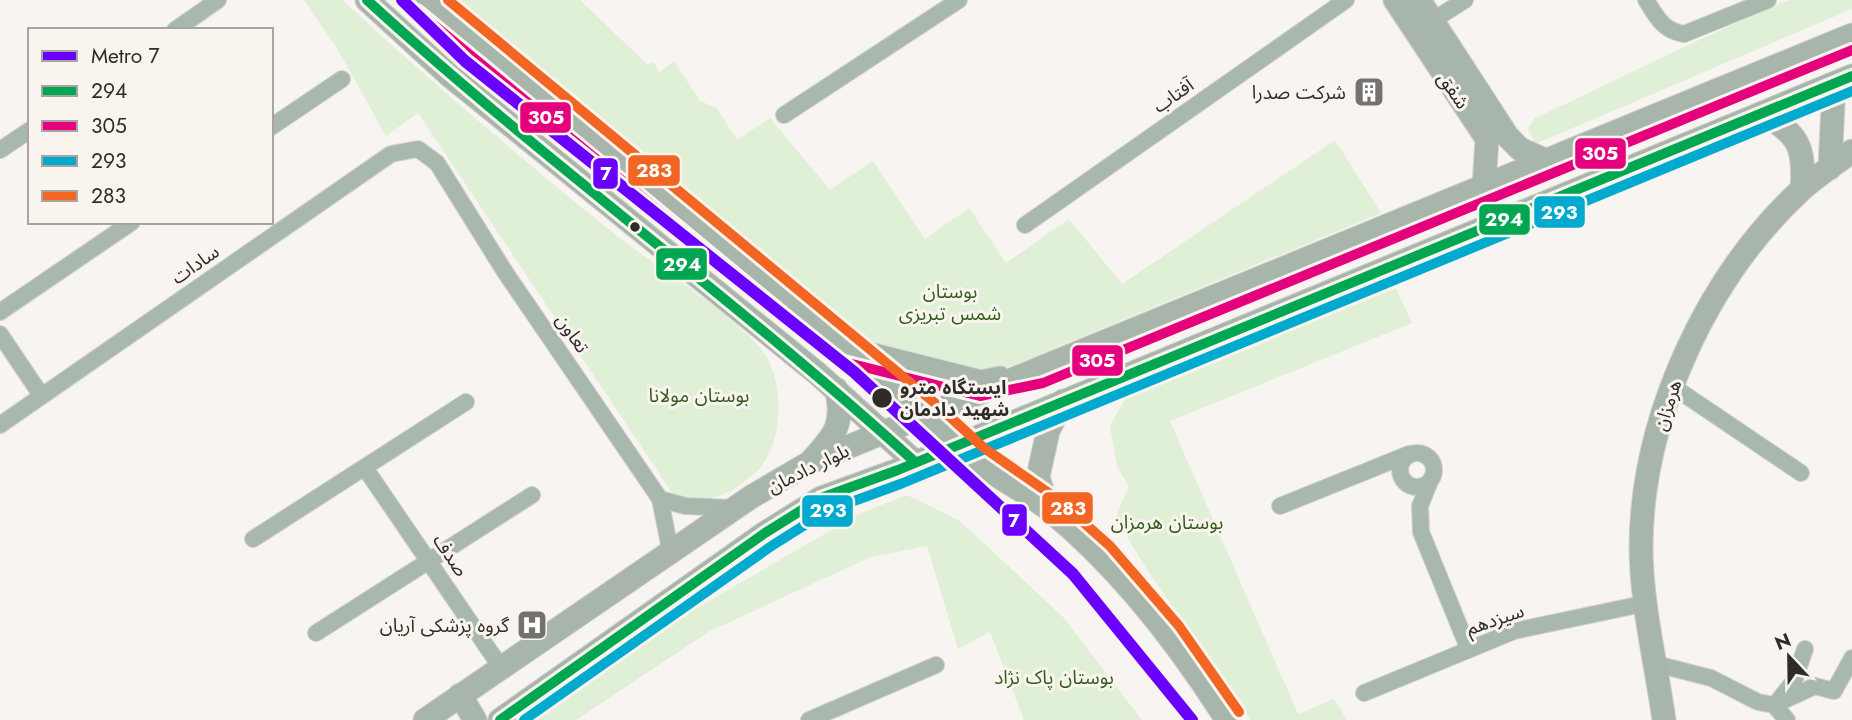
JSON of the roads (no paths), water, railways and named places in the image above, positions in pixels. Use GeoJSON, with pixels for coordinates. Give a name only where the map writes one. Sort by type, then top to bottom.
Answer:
{"type":"FeatureCollection","features":[{"type":"Feature","properties":{"kind":"main road"},"geometry":{"type":"LineString","coordinates":[[368,0],[449,75],[817,374],[885,432],[915,462]]}},
{"type":"Feature","properties":{"kind":"main road"},"geometry":{"type":"LineString","coordinates":[[426,0],[927,415],[982,465],[1048,509],[1119,577],[1157,621],[1190,662],[1227,720]]}},
{"type":"Feature","properties":{"kind":"main road","name":"شفق"},"geometry":{"type":"LineString","coordinates":[[1395,0],[1424,26],[1508,137],[1520,149],[1547,161]]}},
{"type":"Feature","properties":{"kind":"main road","name":"شفق"},"geometry":{"type":"LineString","coordinates":[[1419,0],[1424,26],[1487,139],[1484,187]]}},
{"type":"Feature","properties":{"kind":"main road","name":"بلوار دادمان"},"geometry":{"type":"LineString","coordinates":[[444,711],[500,666],[671,554],[734,508],[809,463],[1852,35]]}},
{"type":"Feature","properties":{"kind":"main road"},"geometry":{"type":"LineString","coordinates":[[1830,168],[1843,80]]}},
{"type":"Feature","properties":{"kind":"main road","name":"بلوار دادمان"},"geometry":{"type":"LineString","coordinates":[[500,720],[776,526],[821,498],[915,462],[1843,80]]}},
{"type":"Feature","properties":{"kind":"main road"},"geometry":{"type":"LineString","coordinates":[[1762,113],[1787,128],[1795,137],[1804,160],[1802,189]]}},
{"type":"Feature","properties":{"kind":"main road","name":"هرمزان"},"geometry":{"type":"LineString","coordinates":[[1664,720],[1641,546],[1648,474],[1672,386],[1688,346],[1727,279],[1774,218],[1802,189],[1852,151]]}},
{"type":"Feature","properties":{"kind":"main road"},"geometry":{"type":"LineString","coordinates":[[817,374],[841,368],[847,349]]}},
{"type":"Feature","properties":{"kind":"main road"},"geometry":{"type":"LineString","coordinates":[[847,349],[981,382],[1038,370]]}},
{"type":"Feature","properties":{"kind":"main road"},"geometry":{"type":"LineString","coordinates":[[809,463],[829,442],[838,425],[842,411],[836,390]]}},
{"type":"Feature","properties":{"kind":"main road"},"geometry":{"type":"LineString","coordinates":[[1048,509],[1038,477],[1048,431],[1063,401]]}},
{"type":"Feature","properties":{"kind":"main road"},"geometry":{"type":"LineString","coordinates":[[444,711],[475,720]]}},
{"type":"Feature","properties":{"kind":"street"},"geometry":{"type":"LineString","coordinates":[[178,28],[218,0]]}},
{"type":"Feature","properties":{"kind":"street"},"geometry":{"type":"LineString","coordinates":[[784,115],[959,0]]}},
{"type":"Feature","properties":{"kind":"street","name":"آفتاب"},"geometry":{"type":"LineString","coordinates":[[1025,225],[1346,0]]}},
{"type":"Feature","properties":{"kind":"street"},"geometry":{"type":"LineString","coordinates":[[1424,26],[1465,0]]}},
{"type":"Feature","properties":{"kind":"street"},"geometry":{"type":"LineString","coordinates":[[1646,0],[1662,24],[1670,31],[1684,34],[1768,0]]}},
{"type":"Feature","properties":{"kind":"street"},"geometry":{"type":"LineString","coordinates":[[273,126],[342,79]]}},
{"type":"Feature","properties":{"kind":"street"},"geometry":{"type":"LineString","coordinates":[[0,150],[28,131]]}},
{"type":"Feature","properties":{"kind":"street","name":"سادات"},"geometry":{"type":"LineString","coordinates":[[0,425],[391,154],[418,149]]}},
{"type":"Feature","properties":{"kind":"street","name":"تعاون"},"geometry":{"type":"LineString","coordinates":[[418,149],[437,163],[505,272],[660,499],[671,554]]}},
{"type":"Feature","properties":{"kind":"street"},"geometry":{"type":"LineString","coordinates":[[0,312],[129,224]]}},
{"type":"Feature","properties":{"kind":"street"},"geometry":{"type":"LineString","coordinates":[[0,334],[41,396]]}},
{"type":"Feature","properties":{"kind":"street"},"geometry":{"type":"LineString","coordinates":[[1672,386],[1801,473]]}},
{"type":"Feature","properties":{"kind":"street"},"geometry":{"type":"LineString","coordinates":[[253,539],[466,402]]}},
{"type":"Feature","properties":{"kind":"street"},"geometry":{"type":"LineString","coordinates":[[1280,506],[1409,454],[1421,453],[1431,459],[1434,471],[1420,506],[1421,532],[1469,650]]}},
{"type":"Feature","properties":{"kind":"street"},"geometry":{"type":"LineString","coordinates":[[1409,454],[1401,463],[1401,475],[1408,484],[1419,487],[1430,481]]}},
{"type":"Feature","properties":{"kind":"street","name":"صدف"},"geometry":{"type":"LineString","coordinates":[[365,468],[500,666]]}},
{"type":"Feature","properties":{"kind":"street"},"geometry":{"type":"LineString","coordinates":[[316,634],[532,495]]}},
{"type":"Feature","properties":{"kind":"street"},"geometry":{"type":"LineString","coordinates":[[660,499],[685,506],[734,508]]}},
{"type":"Feature","properties":{"kind":"street","name":"سیزدهم"},"geometry":{"type":"LineString","coordinates":[[1364,693],[1514,631],[1647,603]]}},
{"type":"Feature","properties":{"kind":"street"},"geometry":{"type":"LineString","coordinates":[[1774,705],[1794,681],[1805,649]]}},
{"type":"Feature","properties":{"kind":"street"},"geometry":{"type":"LineString","coordinates":[[1656,664],[1711,678],[1758,702],[1774,705],[1815,687],[1834,691],[1852,658]]}},
{"type":"Feature","properties":{"kind":"street"},"geometry":{"type":"LineString","coordinates":[[809,720],[936,665]]}},
{"type":"Feature","properties":{"kind":"street"},"geometry":{"type":"LineString","coordinates":[[1774,705],[1787,720]]}},
{"type":"Feature","properties":{"kind":"metro line","name":"7"},"geometry":{"type":"LineString","coordinates":[[402,0],[465,61],[854,372],[1073,574],[1192,720]]}},
{"type":"Feature","properties":{"kind":"place","name":"شرکت صدرا"},"geometry":{"type":"Point","coordinates":[1369,92]}},
{"type":"Feature","properties":{"kind":"place","name":"ایستگاه مترو شهید دادمان"},"geometry":{"type":"Point","coordinates":[882,398]}},
{"type":"Feature","properties":{"kind":"place","name":"گروه پزشکی آریان"},"geometry":{"type":"Point","coordinates":[532,625]}},
{"type":"Feature","properties":{"kind":"park label","name":"بوستان شمس تبریزی"},"geometry":{"type":"Point","coordinates":[950,302]}},
{"type":"Feature","properties":{"kind":"park label","name":"بوستان مولانا"},"geometry":{"type":"Point","coordinates":[699,395]}},
{"type":"Feature","properties":{"kind":"park label","name":"بوستان هرمزان"},"geometry":{"type":"Point","coordinates":[1167,522]}},
{"type":"Feature","properties":{"kind":"park label","name":"بوستان پاک نژاد"},"geometry":{"type":"Point","coordinates":[1054,677]}}]}
